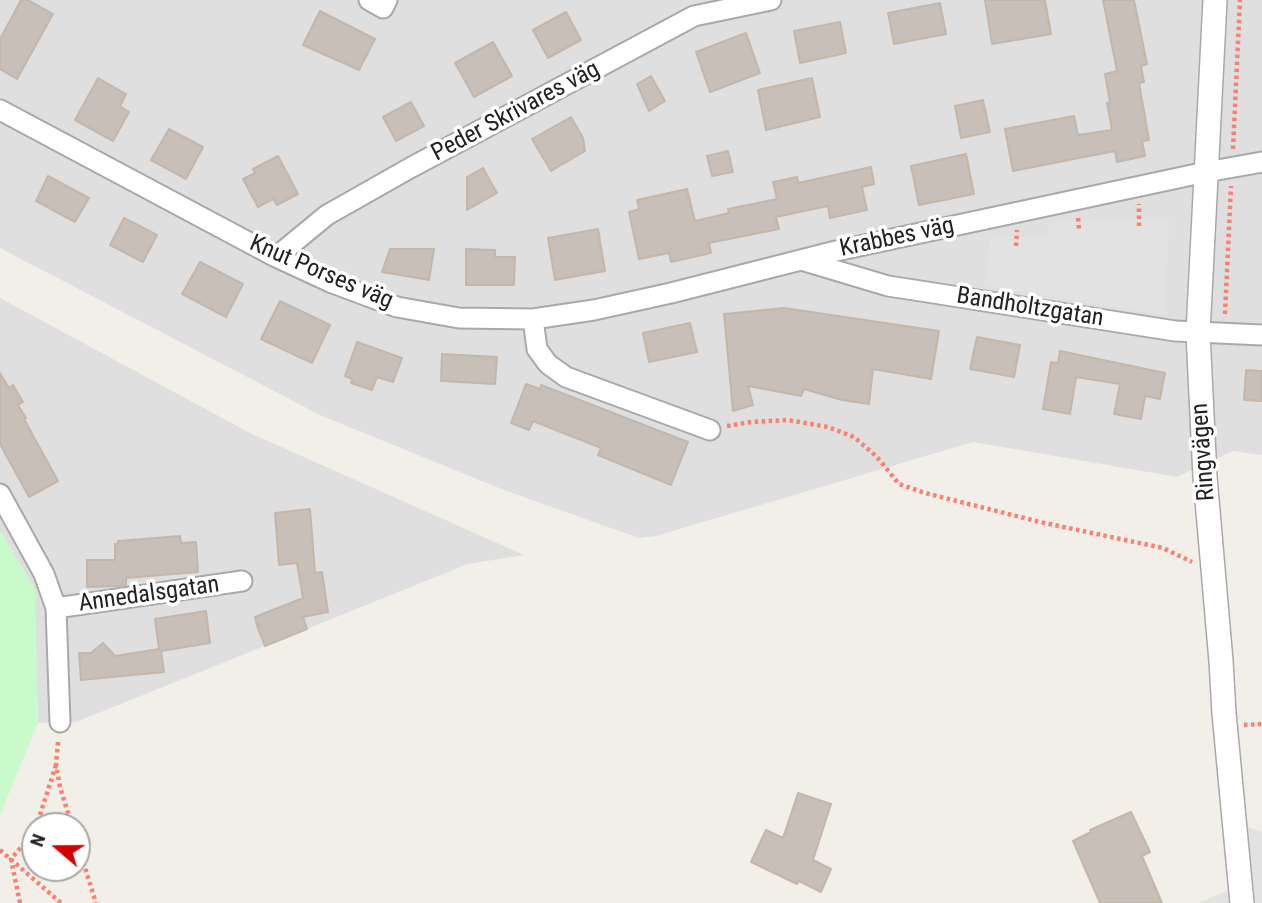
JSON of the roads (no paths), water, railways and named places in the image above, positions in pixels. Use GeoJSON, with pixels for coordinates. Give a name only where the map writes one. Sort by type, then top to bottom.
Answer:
{"type":"FeatureCollection","features":[{"type":"Feature","properties":{"kind":"street"},"geometry":{"type":"LineString","coordinates":[[369,0],[383,8],[387,0]]}},
{"type":"Feature","properties":{"kind":"street","name":"Peder Skrivares väg"},"geometry":{"type":"LineString","coordinates":[[276,257],[327,215],[690,8],[771,0]]}},
{"type":"Feature","properties":{"kind":"street","name":"Ringvägen"},"geometry":{"type":"LineString","coordinates":[[1215,0],[1198,333],[1205,478],[1242,903]]}},
{"type":"Feature","properties":{"kind":"street","name":"Knut Porses väg"},"geometry":{"type":"LineString","coordinates":[[0,110],[276,257],[343,288],[397,307],[459,318],[533,318]]}},
{"type":"Feature","properties":{"kind":"street","name":"Krabbes väg"},"geometry":{"type":"LineString","coordinates":[[533,318],[620,304],[801,260],[1262,162]]}},
{"type":"Feature","properties":{"kind":"street","name":"Bandholtzgatan"},"geometry":{"type":"LineString","coordinates":[[801,260],[888,286],[1198,333],[1262,335]]}},
{"type":"Feature","properties":{"kind":"street"},"geometry":{"type":"LineString","coordinates":[[533,318],[537,349],[548,364],[566,377],[710,430]]}},
{"type":"Feature","properties":{"kind":"street"},"geometry":{"type":"LineString","coordinates":[[0,494],[44,574],[56,608],[60,722]]}},
{"type":"Feature","properties":{"kind":"street","name":"Annedalsgatan"},"geometry":{"type":"LineString","coordinates":[[56,608],[242,581]]}}]}
